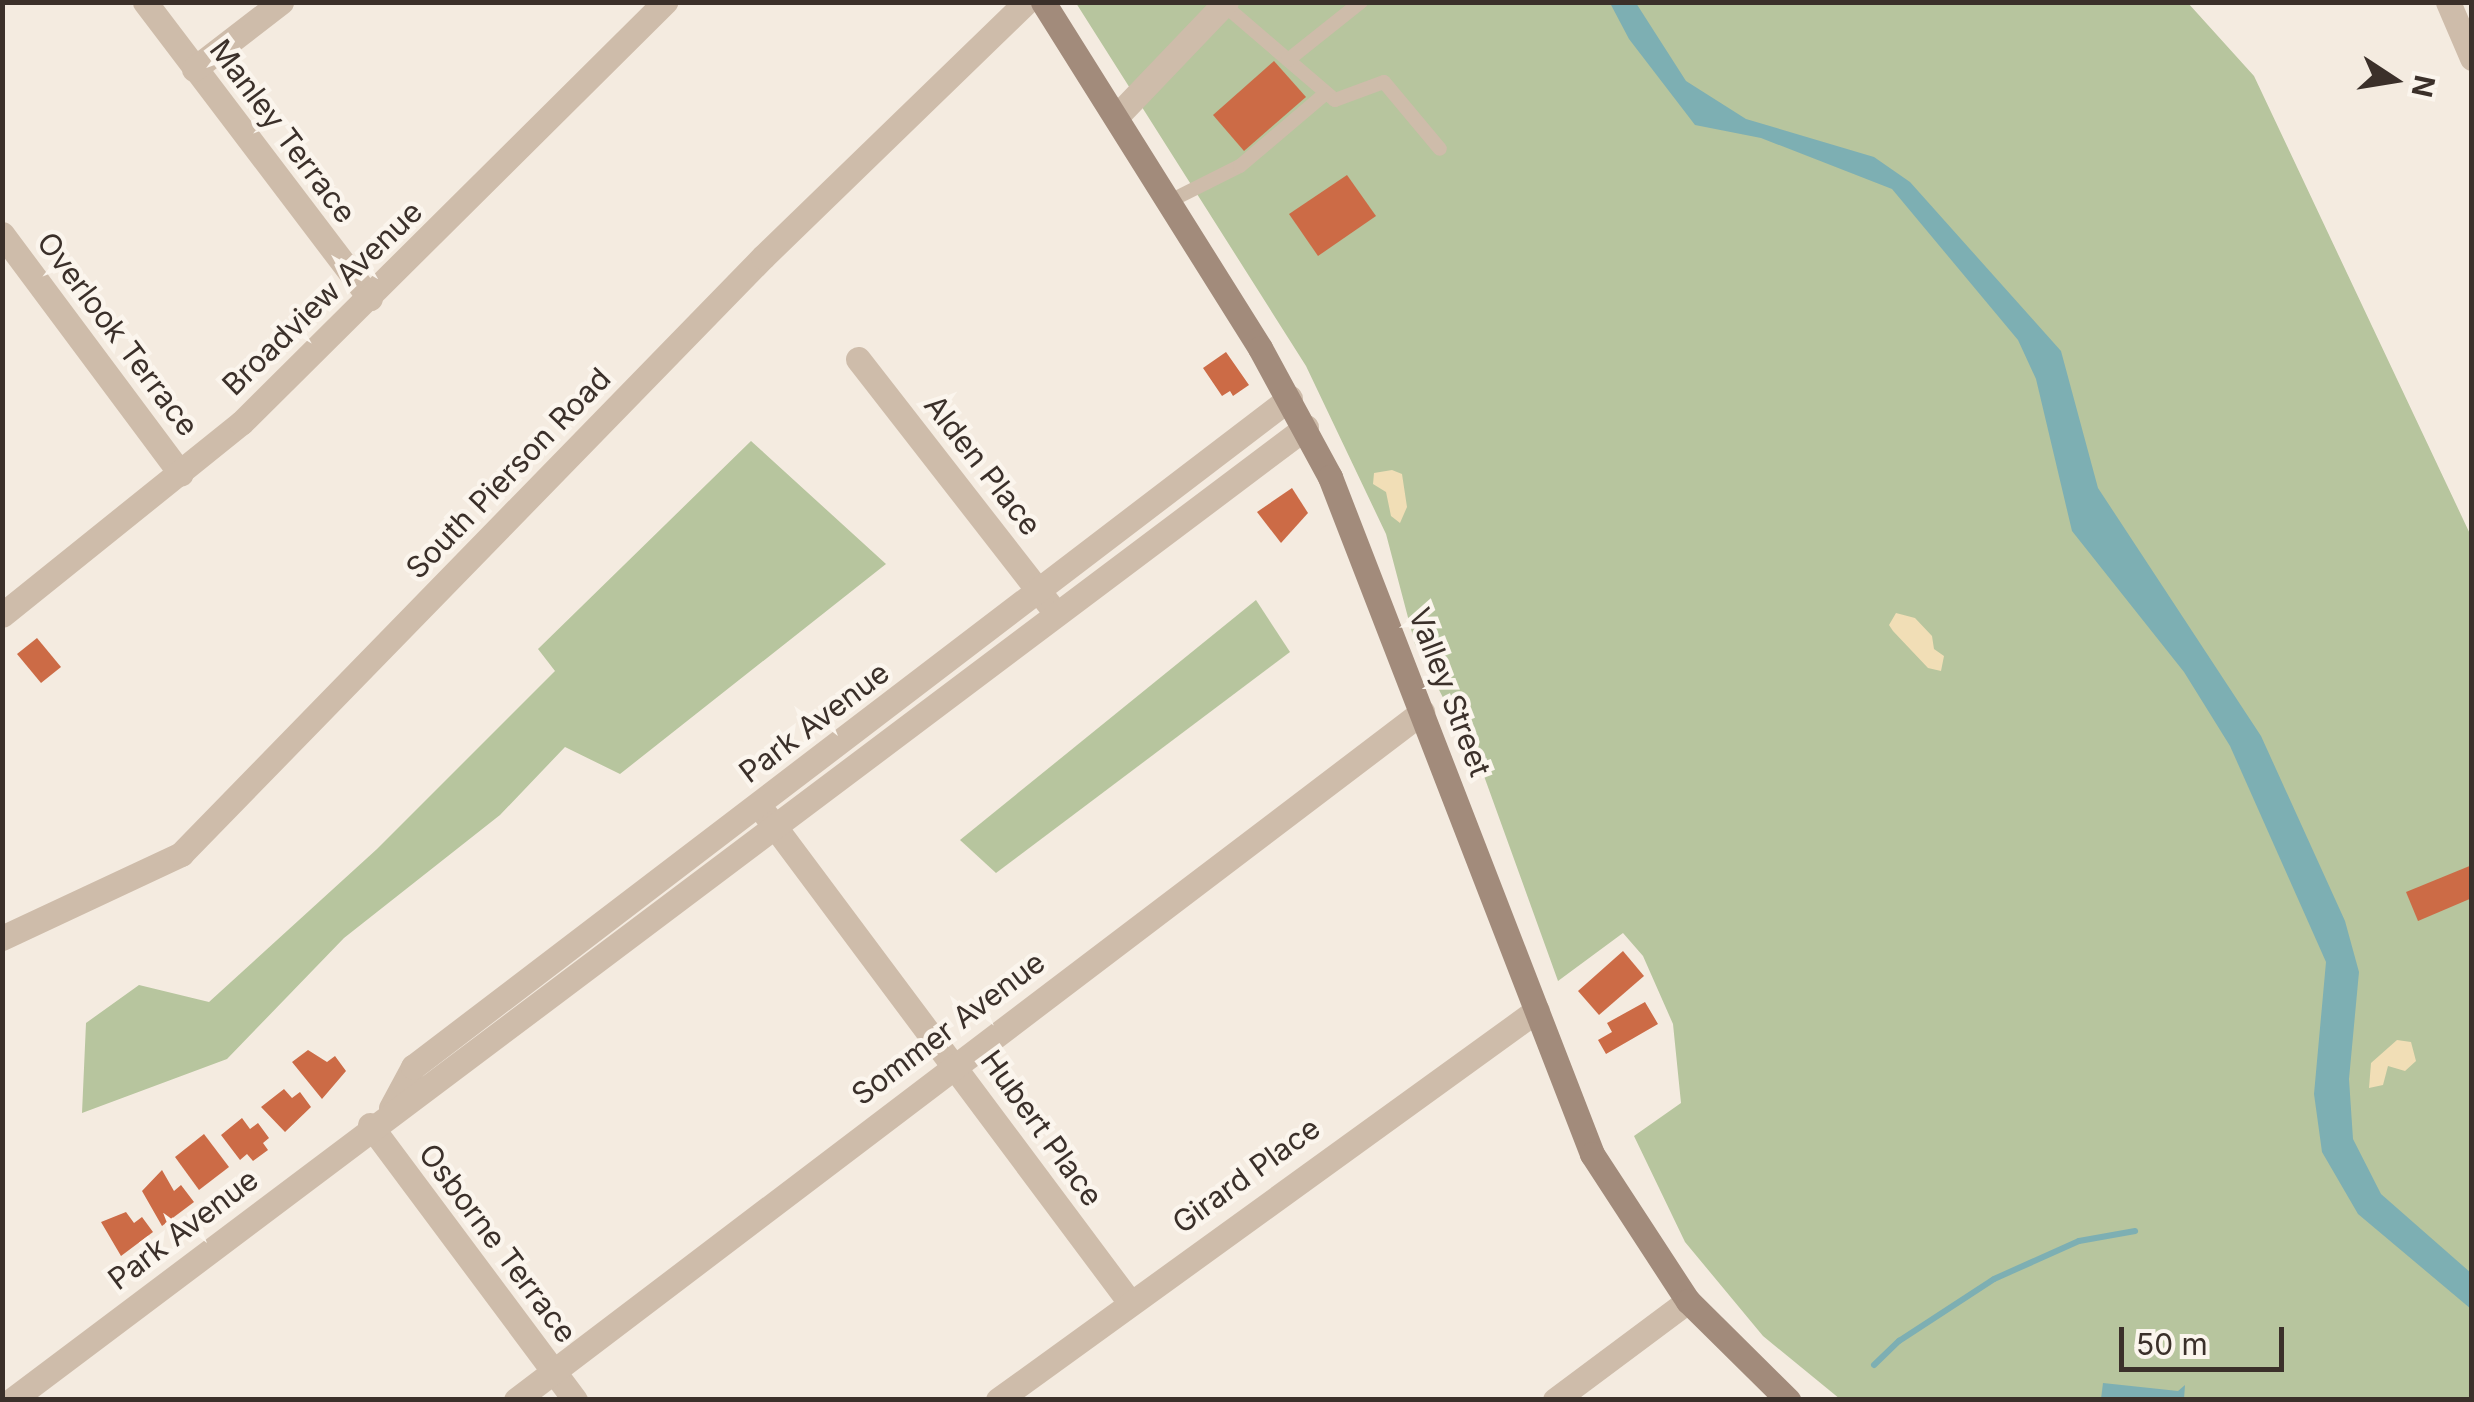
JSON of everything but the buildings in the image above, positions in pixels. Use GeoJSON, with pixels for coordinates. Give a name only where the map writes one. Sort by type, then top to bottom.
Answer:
{"type":"FeatureCollection","features":[{"type":"Feature","properties":{"kind":"main road","name":"Valley Street"},"geometry":{"type":"LineString","coordinates":[[1043,2],[1170,201],[1306,427],[1422,712],[1592,1154],[1688,1302],[1788,1400]]}},
{"type":"Feature","properties":{"kind":"street","name":"Manley Terrace"},"geometry":{"type":"LineString","coordinates":[[145,2],[370,298]]}},
{"type":"Feature","properties":{"kind":"street"},"geometry":{"type":"LineString","coordinates":[[194,68],[282,2]]}},
{"type":"Feature","properties":{"kind":"street","name":"Broadview Avenue"},"geometry":{"type":"LineString","coordinates":[[2,615],[181,474],[370,298],[665,2]]}},
{"type":"Feature","properties":{"kind":"street","name":"South Pierson Road"},"geometry":{"type":"LineString","coordinates":[[2,938],[181,854],[763,258],[1026,2]]}},
{"type":"Feature","properties":{"kind":"street"},"geometry":{"type":"LineString","coordinates":[[2448,2],[2472,58]]}},
{"type":"Feature","properties":{"kind":"street"},"geometry":{"type":"LineString","coordinates":[[1116,116],[1225,4]]}},
{"type":"Feature","properties":{"kind":"street","name":"Overlook Terrace"},"geometry":{"type":"LineString","coordinates":[[2,234],[181,474]]}},
{"type":"Feature","properties":{"kind":"street","name":"Alden Place"},"geometry":{"type":"LineString","coordinates":[[858,359],[1047,602]]}},
{"type":"Feature","properties":{"kind":"street","name":"Park Avenue"},"geometry":{"type":"LineString","coordinates":[[12,1400],[391,1108],[431,1089],[766,815],[1047,602],[1290,398]]}},
{"type":"Feature","properties":{"kind":"street","name":"Park Avenue"},"geometry":{"type":"LineString","coordinates":[[1047,602],[1306,427]]}},
{"type":"Feature","properties":{"kind":"street","name":"Sommer Avenue"},"geometry":{"type":"LineString","coordinates":[[516,1400],[1422,712]]}},
{"type":"Feature","properties":{"kind":"street","name":"Hubert Place"},"geometry":{"type":"LineString","coordinates":[[766,815],[1128,1300]]}},
{"type":"Feature","properties":{"kind":"street","name":"Girard Place"},"geometry":{"type":"LineString","coordinates":[[998,1400],[1128,1300],[1536,1010]]}},
{"type":"Feature","properties":{"kind":"street","name":"Osborne Terrace"},"geometry":{"type":"LineString","coordinates":[[370,1125],[575,1400]]}},
{"type":"Feature","properties":{"kind":"street"},"geometry":{"type":"LineString","coordinates":[[1555,1400],[1688,1302]]}},
{"type":"Feature","properties":{"kind":"lane"},"geometry":{"type":"LineString","coordinates":[[1288,60],[1361,2]]}},
{"type":"Feature","properties":{"kind":"lane"},"geometry":{"type":"LineString","coordinates":[[1225,4],[1325,94],[1346,100],[1384,82],[1440,149]]}},
{"type":"Feature","properties":{"kind":"lane"},"geometry":{"type":"LineString","coordinates":[[1170,201],[1240,166],[1325,94]]}},
{"type":"Feature","properties":{"kind":"green space"},"geometry":{"type":"Polygon","coordinates":[[[1076,3],[2188,3],[2254,76],[2471,536],[2471,1399],[1840,1399],[1763,1336],[1685,1242],[1634,1136],[1681,1103],[1673,1024],[1643,956],[1623,933],[1558,981],[1484,776],[1415,644],[1386,534],[1306,366],[1076,3]]]}},
{"type":"Feature","properties":{"kind":"green space"},"geometry":{"type":"Polygon","coordinates":[[[751,441],[886,564],[620,774],[565,747],[500,815],[344,938],[227,1059],[82,1113],[86,1023],[139,985],[209,1002],[377,849],[555,671],[538,649],[751,441]]]}},
{"type":"Feature","properties":{"kind":"green space"},"geometry":{"type":"Polygon","coordinates":[[[1256,600],[1290,652],[996,873],[960,840],[1256,600]]]}},
{"type":"Feature","properties":{"kind":"sand"},"geometry":{"type":"Polygon","coordinates":[[[1392,470],[1402,474],[1407,507],[1400,523],[1391,516],[1386,492],[1373,484],[1374,473],[1392,470]]]}},
{"type":"Feature","properties":{"kind":"sand"},"geometry":{"type":"Polygon","coordinates":[[[1896,613],[1915,618],[1932,636],[1934,649],[1944,656],[1941,671],[1928,668],[1893,631],[1889,625],[1896,613]]]}},
{"type":"Feature","properties":{"kind":"sand"},"geometry":{"type":"Polygon","coordinates":[[[2397,1040],[2411,1042],[2416,1061],[2405,1071],[2388,1066],[2383,1085],[2369,1088],[2371,1063],[2397,1040]]]}},
{"type":"Feature","properties":{"kind":"water"},"geometry":{"type":"Polygon","coordinates":[[[1610,3],[1636,3],[1686,81],[1746,119],[1874,157],[1910,182],[2061,351],[2098,488],[2261,736],[2345,921],[2359,972],[2349,1079],[2353,1139],[2381,1194],[2471,1273],[2471,1309],[2358,1214],[2322,1152],[2314,1094],[2326,962],[2230,746],[2184,672],[2072,531],[2036,379],[2018,340],[1892,189],[1761,138],[1695,125],[1629,39],[1610,3]]]}},
{"type":"Feature","properties":{"kind":"water"},"geometry":{"type":"Polygon","coordinates":[[[2103,1383],[2178,1391],[2185,1385],[2184,1399],[2101,1399],[2103,1383]]]}},
{"type":"Feature","properties":{"kind":"waterway"},"geometry":{"type":"LineString","coordinates":[[1874,1365],[1899,1341],[1994,1279],[2079,1241],[2135,1231]]}}]}
